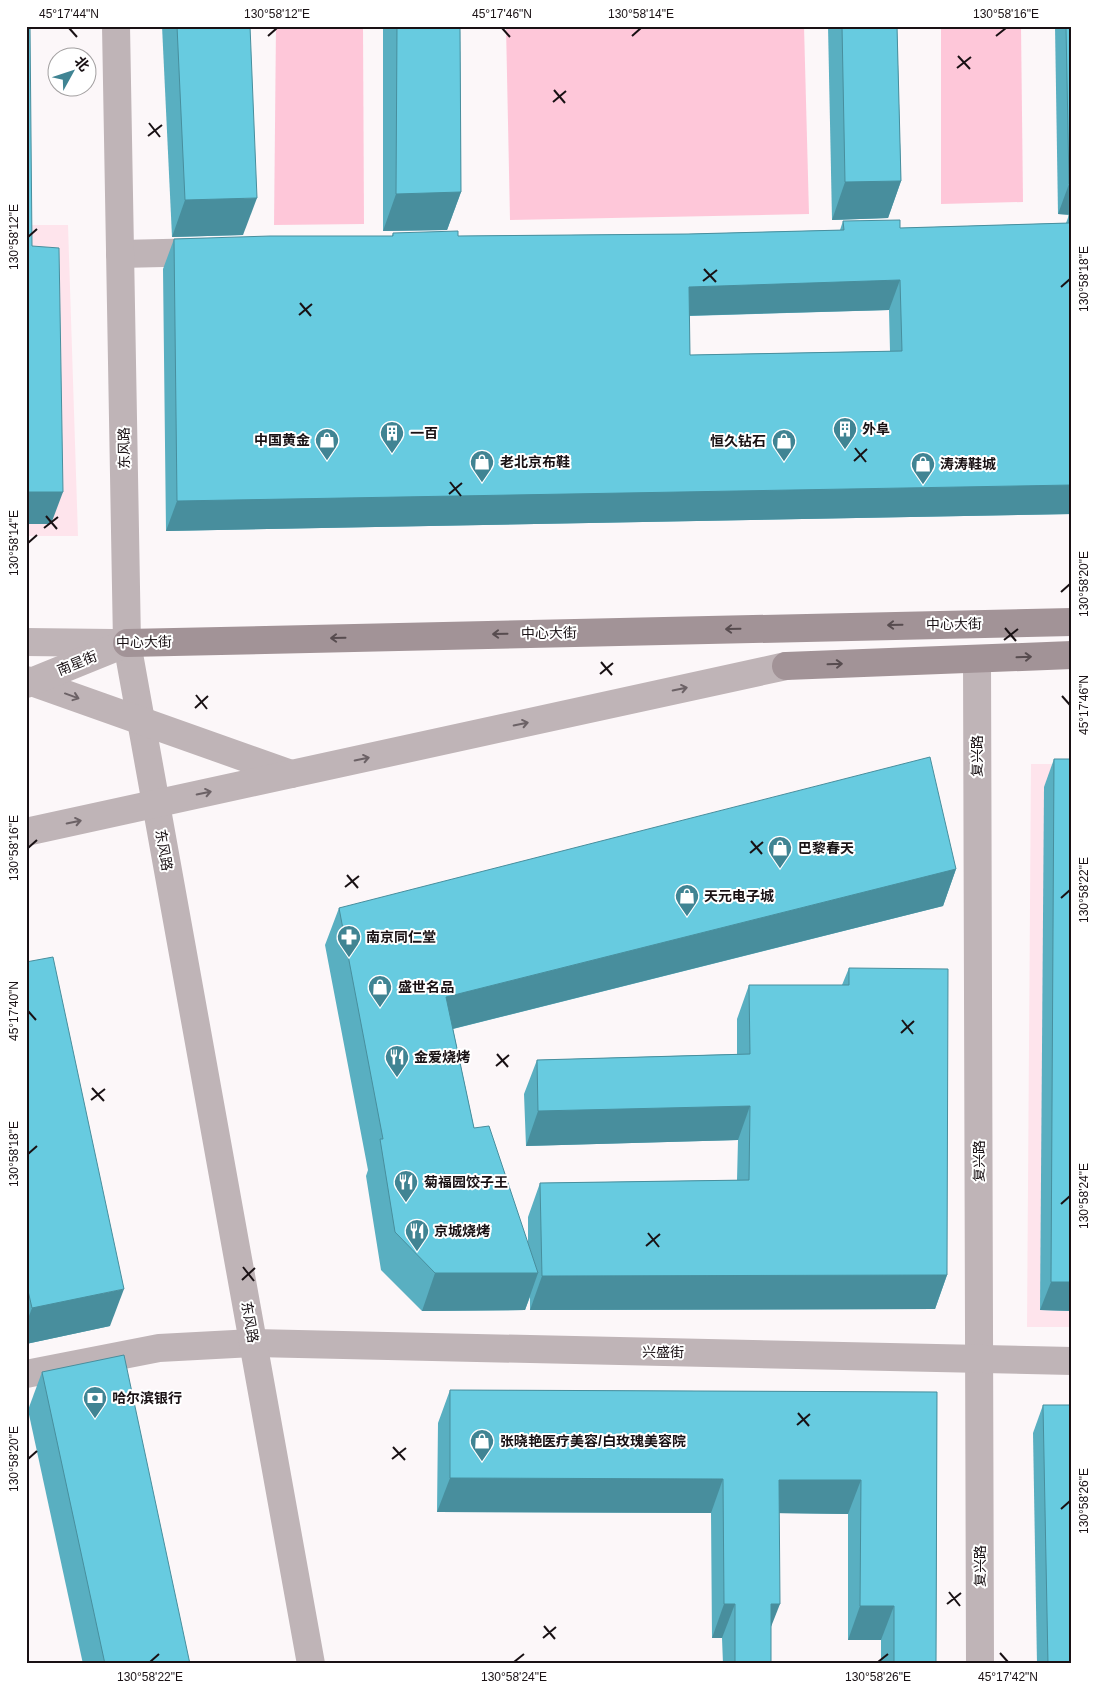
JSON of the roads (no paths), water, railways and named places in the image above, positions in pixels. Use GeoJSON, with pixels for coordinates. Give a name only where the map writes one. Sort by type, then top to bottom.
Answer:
{"type":"FeatureCollection","features":[{"type":"Feature","properties":{"kind":"main road","name":"中心大街"},"geometry":{"type":"LineString","coordinates":[[127,643],[1072,622]]}},
{"type":"Feature","properties":{"kind":"main road"},"geometry":{"type":"LineString","coordinates":[[786,666],[1072,655]]}},
{"type":"Feature","properties":{"kind":"street","name":"东风路"},"geometry":{"type":"LineString","coordinates":[[116,26],[127,643],[311,1664]]}},
{"type":"Feature","properties":{"kind":"street"},"geometry":{"type":"LineString","coordinates":[[120,254],[226,251]]}},
{"type":"Feature","properties":{"kind":"street","name":"中心大街"},"geometry":{"type":"LineString","coordinates":[[26,642],[127,643]]}},
{"type":"Feature","properties":{"kind":"street","name":"南星街"},"geometry":{"type":"LineString","coordinates":[[28,682],[127,643]]}},
{"type":"Feature","properties":{"kind":"street","name":"复兴路"},"geometry":{"type":"LineString","coordinates":[[977,659],[980,1664]]}},
{"type":"Feature","properties":{"kind":"street"},"geometry":{"type":"LineString","coordinates":[[26,832],[786,666]]}},
{"type":"Feature","properties":{"kind":"street"},"geometry":{"type":"LineString","coordinates":[[28,682],[292,774]]}},
{"type":"Feature","properties":{"kind":"street","name":"兴盛街"},"geometry":{"type":"LineString","coordinates":[[26,1374],[159,1348],[254,1344],[1072,1361]]}},
{"type":"Feature","properties":{"kind":"place","name":"外阜"},"geometry":{"type":"Point","coordinates":[845,450]}},
{"type":"Feature","properties":{"kind":"place","name":"一百"},"geometry":{"type":"Point","coordinates":[392,454]}},
{"type":"Feature","properties":{"kind":"place","name":"中国黄金"},"geometry":{"type":"Point","coordinates":[327,461]}},
{"type":"Feature","properties":{"kind":"place","name":"恒久钻石"},"geometry":{"type":"Point","coordinates":[784,462]}},
{"type":"Feature","properties":{"kind":"place","name":"老北京布鞋"},"geometry":{"type":"Point","coordinates":[482,483]}},
{"type":"Feature","properties":{"kind":"place","name":"涛涛鞋城"},"geometry":{"type":"Point","coordinates":[923,485]}},
{"type":"Feature","properties":{"kind":"place","name":"巴黎春天"},"geometry":{"type":"Point","coordinates":[780,869]}},
{"type":"Feature","properties":{"kind":"place","name":"天元电子城"},"geometry":{"type":"Point","coordinates":[687,917]}},
{"type":"Feature","properties":{"kind":"place","name":"南京同仁堂"},"geometry":{"type":"Point","coordinates":[349,958]}},
{"type":"Feature","properties":{"kind":"place","name":"盛世名品"},"geometry":{"type":"Point","coordinates":[380,1008]}},
{"type":"Feature","properties":{"kind":"place","name":"金爱烧烤"},"geometry":{"type":"Point","coordinates":[397,1078]}},
{"type":"Feature","properties":{"kind":"place","name":"菊福园饺子王"},"geometry":{"type":"Point","coordinates":[406,1203]}},
{"type":"Feature","properties":{"kind":"place","name":"京城烧烤"},"geometry":{"type":"Point","coordinates":[417,1252]}},
{"type":"Feature","properties":{"kind":"place","name":"哈尔滨银行"},"geometry":{"type":"Point","coordinates":[95,1419]}},
{"type":"Feature","properties":{"kind":"place","name":"张晓艳医疗美容/白玫瑰美容院"},"geometry":{"type":"Point","coordinates":[482,1462]}}]}
